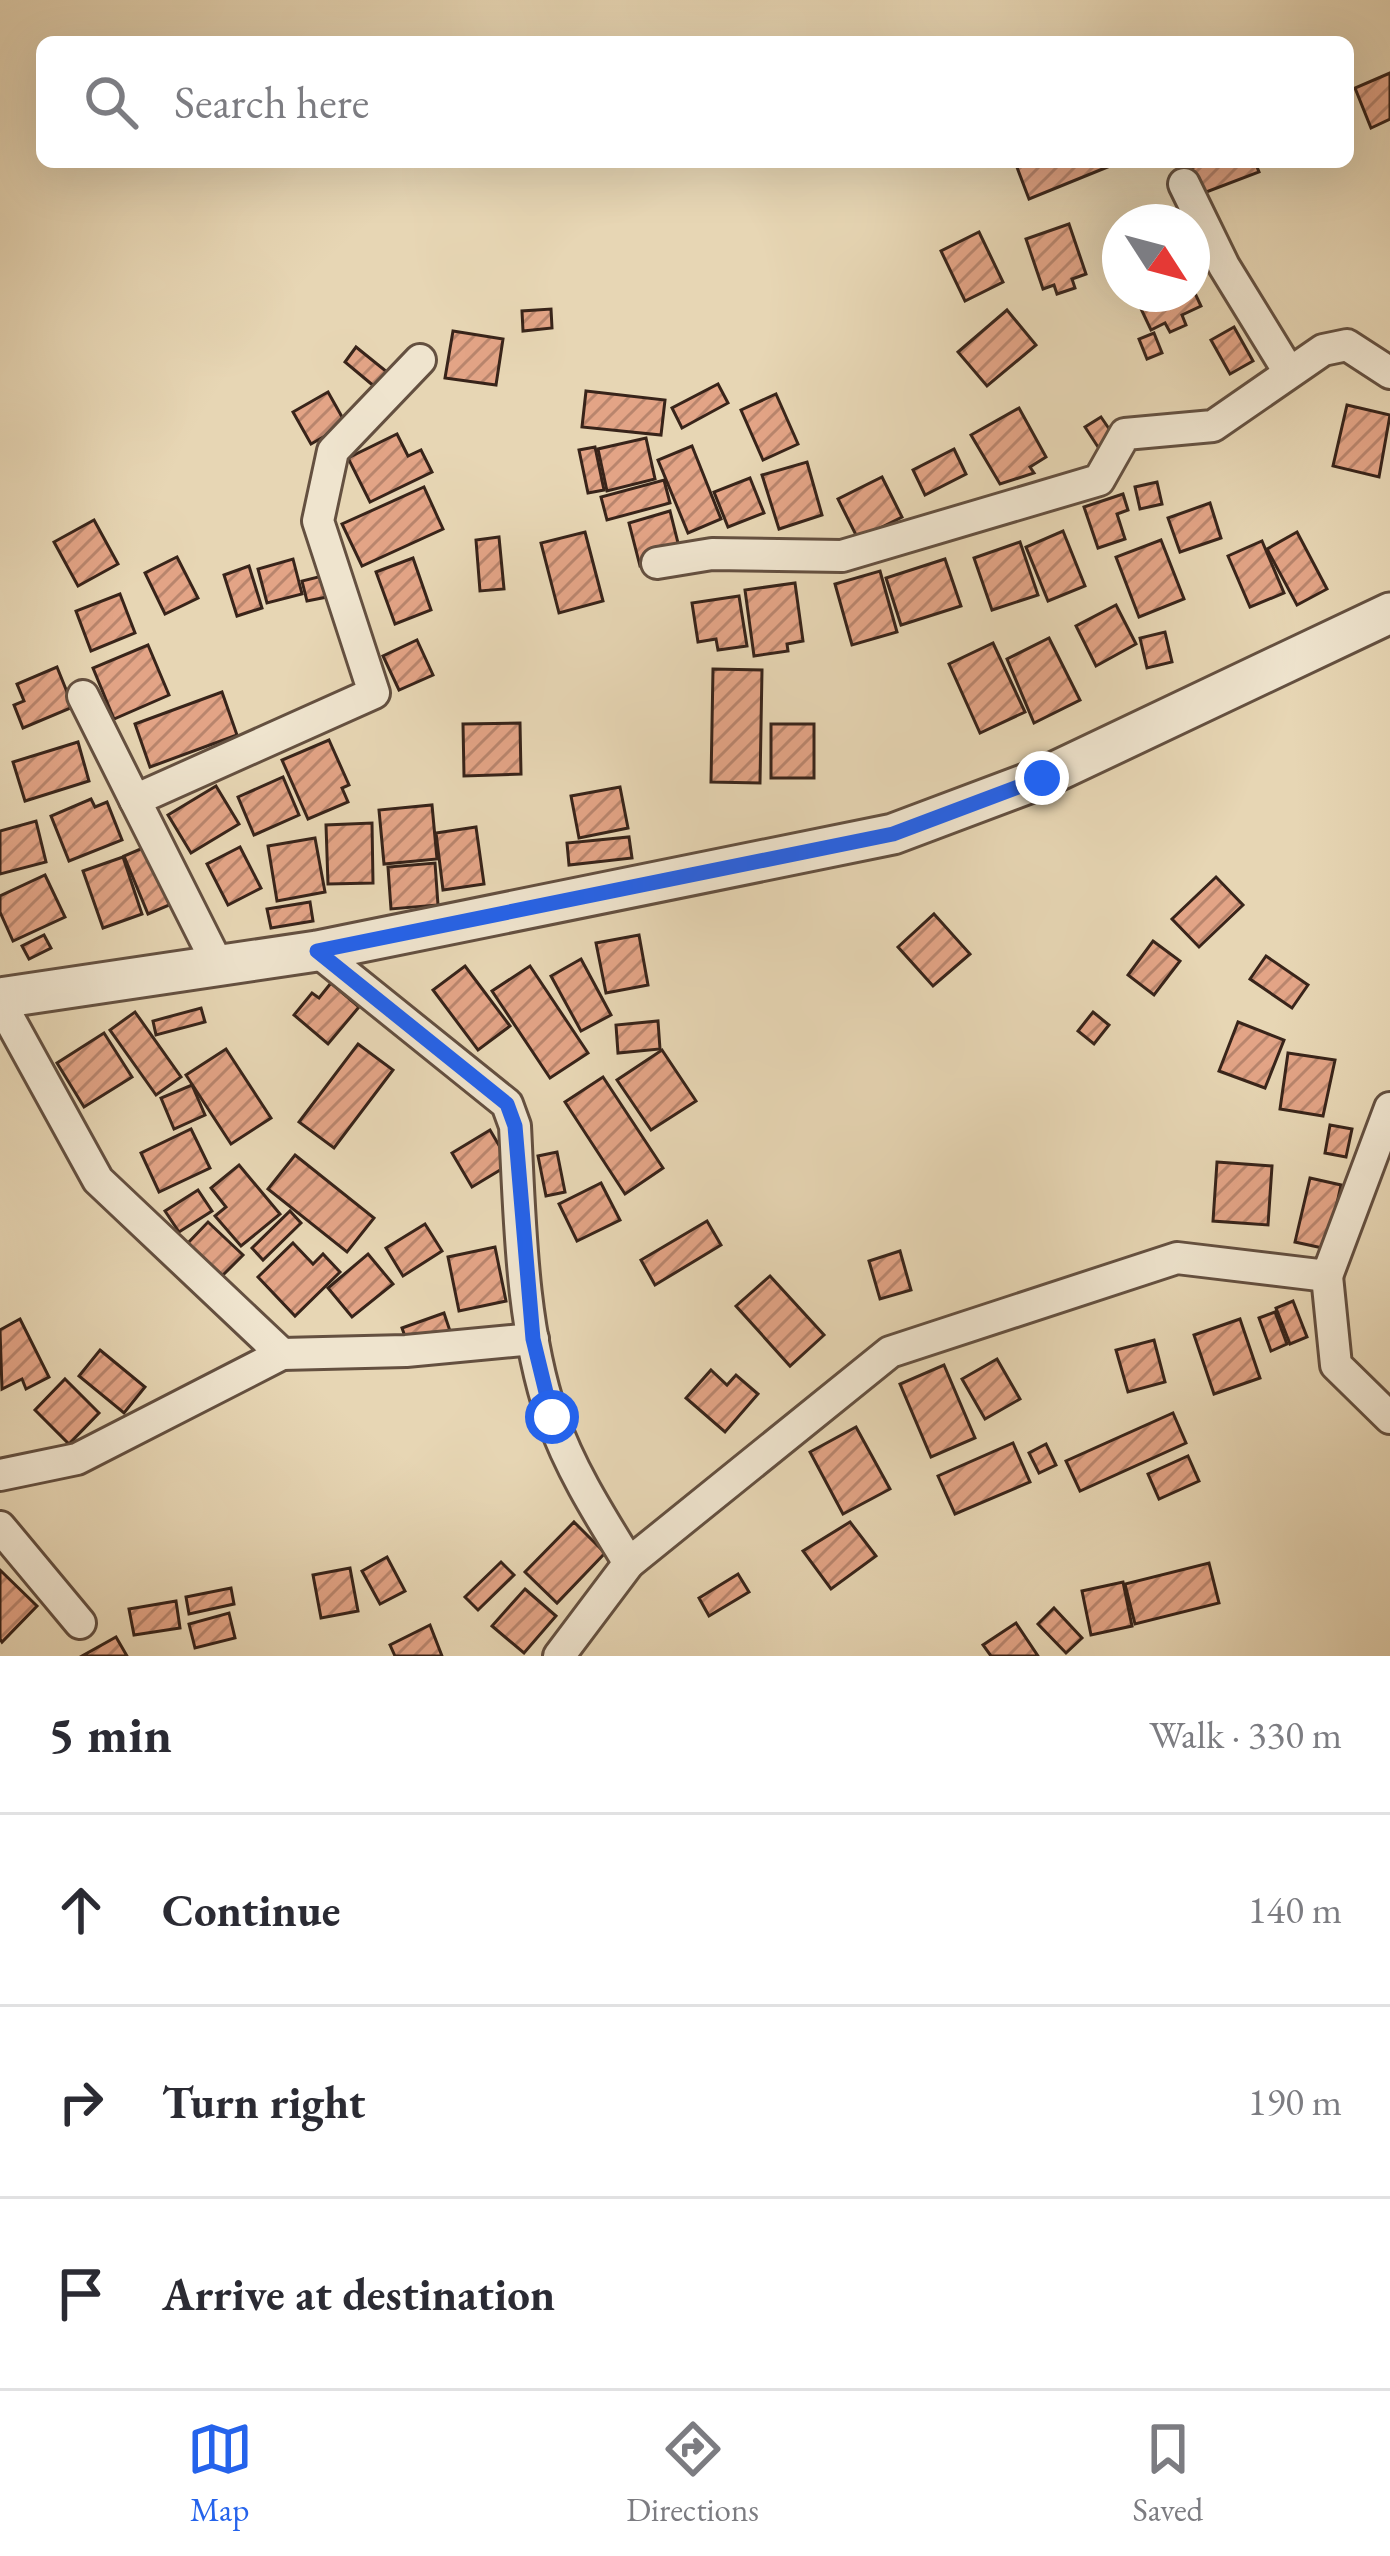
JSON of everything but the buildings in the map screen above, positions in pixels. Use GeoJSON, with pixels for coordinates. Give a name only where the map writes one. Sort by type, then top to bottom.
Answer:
{"type":"FeatureCollection","features":[{"type":"Feature","properties":{"kind":"street"},"geometry":{"type":"LineString","coordinates":[[1184,184],[1224,266],[1289,372]]}},
{"type":"Feature","properties":{"kind":"street"},"geometry":{"type":"LineString","coordinates":[[657,563],[712,554],[842,556],[1099,480],[1124,434],[1213,426],[1250,405],[1323,350],[1347,345],[1376,369],[1390,373]]}},
{"type":"Feature","properties":{"kind":"street"},"geometry":{"type":"LineString","coordinates":[[135,800],[374,692],[318,521],[333,451],[420,360]]}},
{"type":"Feature","properties":{"kind":"street"},"geometry":{"type":"LineString","coordinates":[[281,1354],[98,1180],[0,1000],[317,951],[893,834],[1042,778],[1390,613]]}},
{"type":"Feature","properties":{"kind":"street"},"geometry":{"type":"LineString","coordinates":[[83,695],[218,965]]}},
{"type":"Feature","properties":{"kind":"street"},"geometry":{"type":"LineString","coordinates":[[317,951],[507,1104],[515,1126],[533,1339],[552,1417],[585,1492],[629,1563]]}},
{"type":"Feature","properties":{"kind":"street"},"geometry":{"type":"LineString","coordinates":[[1390,1108],[1328,1276],[1336,1365],[1390,1418]]}},
{"type":"Feature","properties":{"kind":"street"},"geometry":{"type":"LineString","coordinates":[[559,1656],[629,1563],[890,1352],[1177,1258],[1328,1276]]}},
{"type":"Feature","properties":{"kind":"street"},"geometry":{"type":"LineString","coordinates":[[0,1474],[77,1459],[281,1354],[406,1351],[533,1339]]}},
{"type":"Feature","properties":{"kind":"street"},"geometry":{"type":"LineString","coordinates":[[0,1527],[80,1623]]}},
{"type":"Feature","properties":{"kind":"route"},"geometry":{"type":"LineString","coordinates":[[552,1417],[533,1339],[515,1126],[507,1104],[317,951],[893,834],[1042,778]]}}]}
